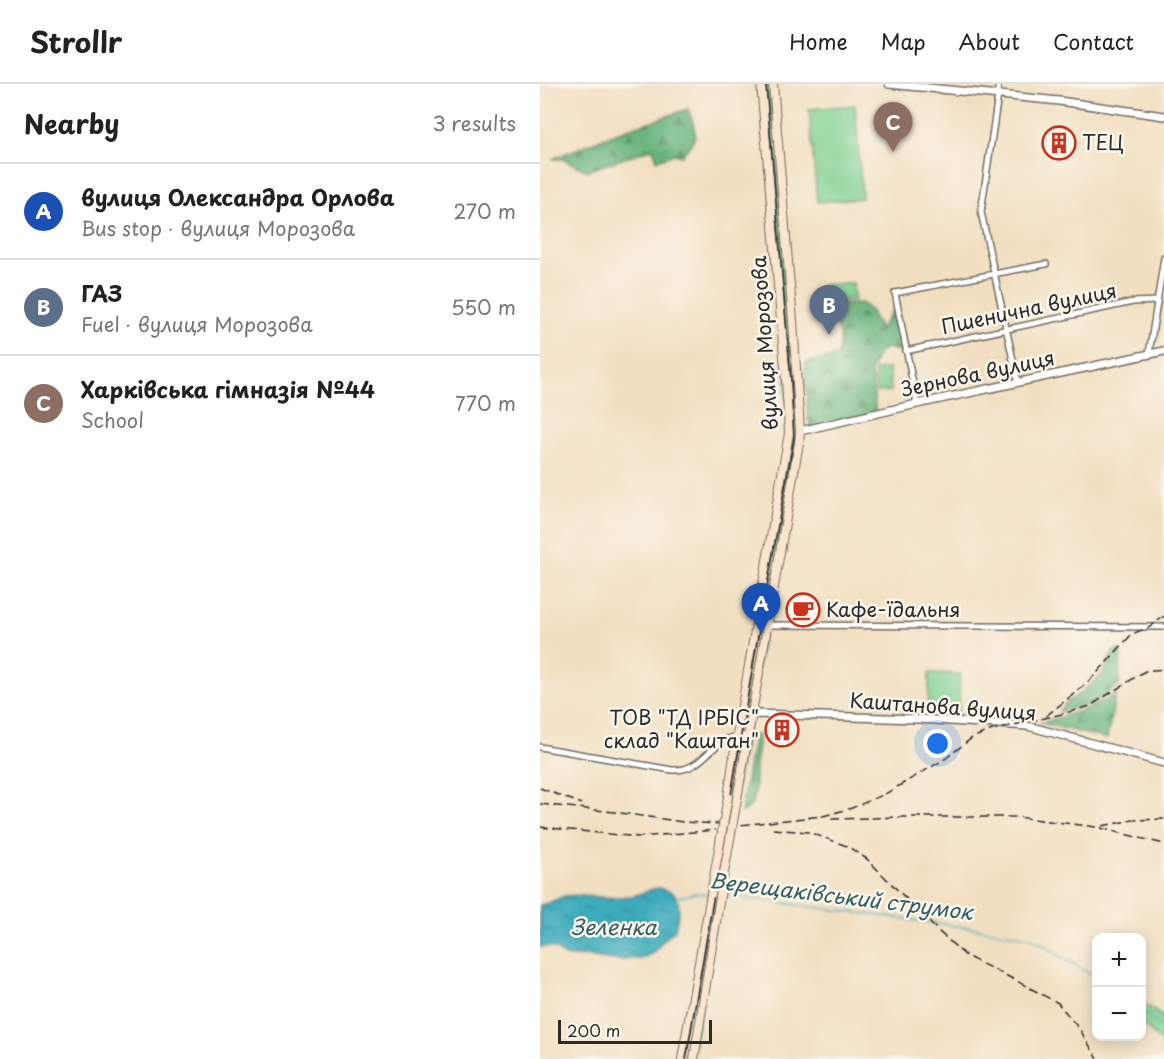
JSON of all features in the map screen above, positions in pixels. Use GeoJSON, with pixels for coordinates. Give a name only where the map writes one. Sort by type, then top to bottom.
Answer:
{"type":"FeatureCollection","features":[{"type":"Feature","properties":{"kind":"main road","name":"вулиця Морозова"},"geometry":{"type":"LineString","coordinates":[[682,1059],[790,426],[761,84]]}},
{"type":"Feature","properties":{"kind":"main road","name":"вулиця Морозова"},"geometry":{"type":"LineString","coordinates":[[693,1059],[800,431],[773,84]]}},
{"type":"Feature","properties":{"kind":"main road"},"geometry":{"type":"LineString","coordinates":[[787,449],[798,451]]}},
{"type":"Feature","properties":{"kind":"main road"},"geometry":{"type":"LineString","coordinates":[[764,578],[775,580]]}},
{"type":"Feature","properties":{"kind":"street"},"geometry":{"type":"LineString","coordinates":[[889,84],[1098,106],[1164,116]]}},
{"type":"Feature","properties":{"kind":"street"},"geometry":{"type":"LineString","coordinates":[[998,84],[999,95],[981,212],[1018,383]]}},
{"type":"Feature","properties":{"kind":"street"},"geometry":{"type":"LineString","coordinates":[[1149,354],[1164,258]]}},
{"type":"Feature","properties":{"kind":"street"},"geometry":{"type":"LineString","coordinates":[[917,404],[895,293],[1046,264]]}},
{"type":"Feature","properties":{"kind":"street","name":"Пшенична вулиця"},"geometry":{"type":"LineString","coordinates":[[906,351],[1133,302],[1158,301]]}},
{"type":"Feature","properties":{"kind":"street","name":"Зернова вулиця"},"geometry":{"type":"LineString","coordinates":[[800,431],[1164,351]]}},
{"type":"Feature","properties":{"kind":"street"},"geometry":{"type":"LineString","coordinates":[[767,625],[1164,627]]}},
{"type":"Feature","properties":{"kind":"street","name":"Каштанова вулиця"},"geometry":{"type":"LineString","coordinates":[[752,714],[918,719],[1028,726],[1164,764]]}},
{"type":"Feature","properties":{"kind":"street"},"geometry":{"type":"LineString","coordinates":[[540,747],[681,770],[693,766],[717,744],[737,735],[748,736]]}},
{"type":"Feature","properties":{"kind":"green space"},"geometry":{"type":"Polygon","coordinates":[[[765,85],[771,85],[798,427],[797,447],[790,446],[765,85]]]}},
{"type":"Feature","properties":{"kind":"green space"},"geometry":{"type":"Polygon","coordinates":[[[855,105],[862,198],[817,202],[809,109],[855,105]]]}},
{"type":"Feature","properties":{"kind":"green space"},"geometry":{"type":"Polygon","coordinates":[[[688,109],[695,134],[691,144],[681,156],[674,154],[657,160],[653,148],[587,171],[563,159],[552,159],[616,133],[688,109]]]}},
{"type":"Feature","properties":{"kind":"green space"},"geometry":{"type":"Polygon","coordinates":[[[853,283],[854,300],[822,302],[821,285],[853,283]]]}},
{"type":"Feature","properties":{"kind":"green space"},"geometry":{"type":"Polygon","coordinates":[[[862,303],[870,310],[880,329],[897,304],[904,353],[887,348],[879,353],[871,371],[876,414],[812,429],[808,419],[806,363],[837,356],[839,344],[837,327],[834,324],[823,324],[817,314],[818,308],[862,303]]]}},
{"type":"Feature","properties":{"kind":"green space"},"geometry":{"type":"Polygon","coordinates":[[[889,369],[891,391],[876,392],[875,370],[889,369]]]}},
{"type":"Feature","properties":{"kind":"green space"},"geometry":{"type":"Polygon","coordinates":[[[789,451],[796,452],[773,578],[767,577],[789,451]]]}},
{"type":"Feature","properties":{"kind":"green space"},"geometry":{"type":"Polygon","coordinates":[[[766,580],[773,581],[746,732],[741,731],[766,580]]]}},
{"type":"Feature","properties":{"kind":"green space"},"geometry":{"type":"Polygon","coordinates":[[[1117,649],[1121,653],[1119,685],[1093,703],[1060,712],[1068,701],[1081,693],[1102,674],[1117,649]]]}},
{"type":"Feature","properties":{"kind":"green space"},"geometry":{"type":"Polygon","coordinates":[[[929,673],[960,674],[959,712],[928,712],[929,673]]]}},
{"type":"Feature","properties":{"kind":"green space"},"geometry":{"type":"Polygon","coordinates":[[[1116,693],[1107,739],[1041,723],[1081,711],[1116,693]]]}},
{"type":"Feature","properties":{"kind":"green space"},"geometry":{"type":"Polygon","coordinates":[[[753,735],[758,735],[754,799],[746,810],[741,812],[753,735]]]}},
{"type":"Feature","properties":{"kind":"green space"},"geometry":{"type":"Polygon","coordinates":[[[739,739],[745,740],[692,1059],[684,1059],[739,739]]]}},
{"type":"Feature","properties":{"kind":"green space"},"geometry":{"type":"Polygon","coordinates":[[[1146,1005],[1164,1018],[1164,1045],[1146,1027],[1146,1005]]]}},
{"type":"Feature","properties":{"kind":"water","name":"Зеленка"},"geometry":{"type":"Polygon","coordinates":[[[658,888],[674,894],[678,900],[679,909],[675,930],[663,940],[655,952],[640,959],[616,960],[584,956],[570,957],[551,947],[540,947],[540,905],[566,896],[623,897],[658,888]]]}},
{"type":"Feature","properties":{"kind":"waterway","name":"Верещаківський струмок"},"geometry":{"type":"LineString","coordinates":[[675,898],[695,893],[709,894]]}},
{"type":"Feature","properties":{"kind":"waterway","name":"Верещаківський струмок"},"geometry":{"type":"LineString","coordinates":[[723,895],[1030,937],[1092,976]]}},
{"type":"Feature","properties":{"kind":"waterway","name":"Верещаківський струмок"},"geometry":{"type":"LineString","coordinates":[[1146,1014],[1164,1029]]}},
{"type":"Feature","properties":{"kind":"tram line"},"geometry":{"type":"LineString","coordinates":[[686,1059],[794,438],[766,84]]}},
{"type":"Feature","properties":{"kind":"railway"},"geometry":{"type":"LineString","coordinates":[[1046,716],[1097,673],[1132,634],[1150,627],[1164,616]]}},
{"type":"Feature","properties":{"kind":"railway"},"geometry":{"type":"LineString","coordinates":[[540,804],[683,822],[740,825],[823,816],[852,808],[885,794],[945,759],[972,738],[992,730],[1090,706],[1145,671],[1164,669]]}},
{"type":"Feature","properties":{"kind":"railway"},"geometry":{"type":"LineString","coordinates":[[540,788],[582,804]]}},
{"type":"Feature","properties":{"kind":"railway"},"geometry":{"type":"LineString","coordinates":[[831,819],[1017,817],[1096,827],[1164,844]]}},
{"type":"Feature","properties":{"kind":"railway"},"geometry":{"type":"LineString","coordinates":[[1102,826],[1133,820],[1164,819]]}},
{"type":"Feature","properties":{"kind":"railway"},"geometry":{"type":"LineString","coordinates":[[540,827],[639,837],[716,830]]}},
{"type":"Feature","properties":{"kind":"railway"},"geometry":{"type":"LineString","coordinates":[[773,829],[808,832],[847,846],[867,859],[966,956],[1058,1003],[1080,1030],[1098,1059]]}},
{"type":"Feature","properties":{"kind":"place","name":"ТЕЦ"},"geometry":{"type":"Point","coordinates":[1059,143]}},
{"type":"Feature","properties":{"kind":"place","name":"Харківська гімназія №44"},"geometry":{"type":"Point","coordinates":[893,152]}},
{"type":"Feature","properties":{"kind":"place","name":"ГАЗ"},"geometry":{"type":"Point","coordinates":[829,335]}},
{"type":"Feature","properties":{"kind":"place","name":"Кафе-їдальня"},"geometry":{"type":"Point","coordinates":[803,610]}},
{"type":"Feature","properties":{"kind":"place","name":"вулиця Олександра Орлова"},"geometry":{"type":"Point","coordinates":[761,633]}},
{"type":"Feature","properties":{"kind":"place","name":"ТОВ \"ТД ІРБІС\" склад \"Каштан\""},"geometry":{"type":"Point","coordinates":[782,730]}}]}
